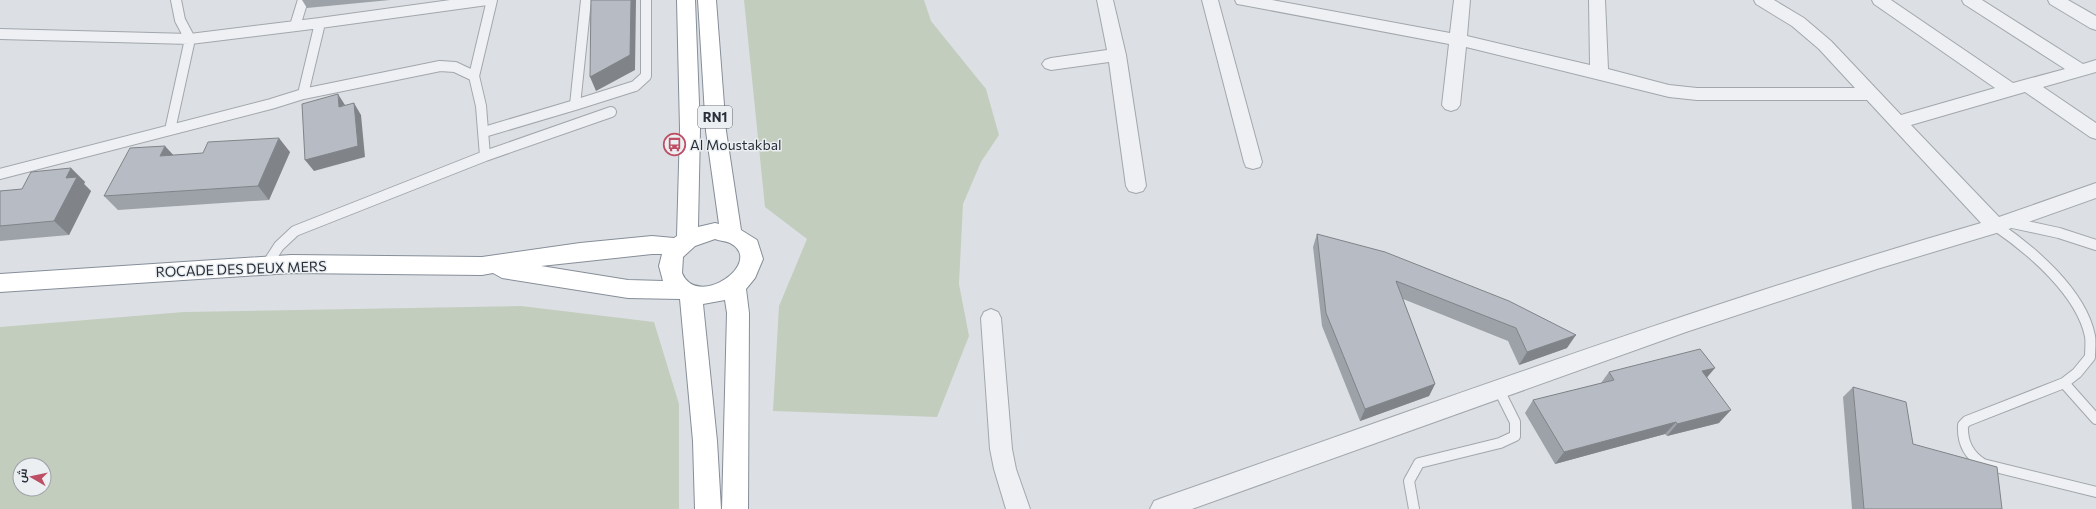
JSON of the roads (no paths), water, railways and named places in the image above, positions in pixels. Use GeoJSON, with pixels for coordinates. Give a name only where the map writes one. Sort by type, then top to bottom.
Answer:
{"type":"FeatureCollection","features":[{"type":"Feature","properties":{"kind":"highway","name":"RN1"},"geometry":{"type":"LineString","coordinates":[[686,0],[691,80],[689,182],[683,243],[670,263],[670,272],[672,280],[687,292]]}},
{"type":"Feature","properties":{"kind":"highway","name":"RN1"},"geometry":{"type":"LineString","coordinates":[[707,0],[716,131],[731,233]]}},
{"type":"Feature","properties":{"kind":"highway"},"geometry":{"type":"LineString","coordinates":[[683,243],[700,234],[715,231],[731,233],[744,240],[751,251],[752,260],[749,269],[734,286],[720,293],[704,296],[687,292],[705,441],[708,509]]}},
{"type":"Feature","properties":{"kind":"highway","name":"ROCADE DES DEUX MERS"},"geometry":{"type":"LineString","coordinates":[[482,266],[580,252],[683,243]]}},
{"type":"Feature","properties":{"kind":"highway","name":"ROCADE DES DEUX MERS"},"geometry":{"type":"LineString","coordinates":[[0,283],[291,264],[482,266],[628,289],[687,292]]}},
{"type":"Feature","properties":{"kind":"highway"},"geometry":{"type":"LineString","coordinates":[[734,286],[738,313],[735,509]]}},
{"type":"Feature","properties":{"kind":"street"},"geometry":{"type":"LineString","coordinates":[[1105,0],[1117,55],[1136,186]]}},
{"type":"Feature","properties":{"kind":"street"},"geometry":{"type":"LineString","coordinates":[[1210,0],[1253,162]]}},
{"type":"Feature","properties":{"kind":"street"},"geometry":{"type":"LineString","coordinates":[[1243,0],[1331,8],[1669,91],[1872,94]]}},
{"type":"Feature","properties":{"kind":"street"},"geometry":{"type":"LineString","coordinates":[[1451,105],[1462,0]]}},
{"type":"Feature","properties":{"kind":"street"},"geometry":{"type":"LineString","coordinates":[[1597,0],[1599,74]]}},
{"type":"Feature","properties":{"kind":"street"},"geometry":{"type":"LineString","coordinates":[[1762,0],[1798,22],[1826,46],[1898,122],[2001,224]]}},
{"type":"Feature","properties":{"kind":"street"},"geometry":{"type":"LineString","coordinates":[[1880,0],[2012,91]]}},
{"type":"Feature","properties":{"kind":"street"},"geometry":{"type":"LineString","coordinates":[[1970,0],[2088,69]]}},
{"type":"Feature","properties":{"kind":"street"},"geometry":{"type":"LineString","coordinates":[[2056,0],[2096,24]]}},
{"type":"Feature","properties":{"kind":"street"},"geometry":{"type":"LineString","coordinates":[[1051,64],[1117,55]]}},
{"type":"Feature","properties":{"kind":"street"},"geometry":{"type":"LineString","coordinates":[[1898,122],[2088,69]]}},
{"type":"Feature","properties":{"kind":"street"},"geometry":{"type":"LineString","coordinates":[[2029,86],[2096,132]]}},
{"type":"Feature","properties":{"kind":"street"},"geometry":{"type":"LineString","coordinates":[[1162,509],[1682,325],[1876,261],[2001,224],[2096,190]]}},
{"type":"Feature","properties":{"kind":"street"},"geometry":{"type":"LineString","coordinates":[[992,318],[1001,449],[1005,469],[1018,509]]}},
{"type":"Feature","properties":{"kind":"lane"},"geometry":{"type":"LineString","coordinates":[[170,130],[190,39],[180,20],[176,0]]}},
{"type":"Feature","properties":{"kind":"lane"},"geometry":{"type":"LineString","coordinates":[[295,26],[303,0]]}},
{"type":"Feature","properties":{"kind":"lane"},"geometry":{"type":"LineString","coordinates":[[0,34],[128,36],[190,39],[487,0]]}},
{"type":"Feature","properties":{"kind":"lane"},"geometry":{"type":"LineString","coordinates":[[485,156],[484,132],[478,88],[474,76],[492,0]]}},
{"type":"Feature","properties":{"kind":"lane"},"geometry":{"type":"LineString","coordinates":[[575,105],[586,0]]}},
{"type":"Feature","properties":{"kind":"lane"},"geometry":{"type":"LineString","coordinates":[[484,132],[575,105],[635,86],[642,82],[646,76],[646,0]]}},
{"type":"Feature","properties":{"kind":"lane"},"geometry":{"type":"LineString","coordinates":[[303,94],[320,23]]}},
{"type":"Feature","properties":{"kind":"lane"},"geometry":{"type":"LineString","coordinates":[[0,174],[271,104],[303,94],[440,66],[455,67],[474,76]]}},
{"type":"Feature","properties":{"kind":"lane"},"geometry":{"type":"LineString","coordinates":[[266,266],[279,246],[295,232],[485,156],[612,112]]}},
{"type":"Feature","properties":{"kind":"lane"},"geometry":{"type":"LineString","coordinates":[[2001,224],[2059,233],[2096,245]]}},
{"type":"Feature","properties":{"kind":"lane"},"geometry":{"type":"LineString","coordinates":[[2001,224],[2046,267],[2071,295],[2084,316],[2090,333],[2090,357],[2077,373],[2064,383],[1963,424],[1962,430],[1969,454],[1974,460],[1982,464],[2096,492]]}},
{"type":"Feature","properties":{"kind":"lane"},"geometry":{"type":"LineString","coordinates":[[2064,383],[2096,418]]}},
{"type":"Feature","properties":{"kind":"lane"},"geometry":{"type":"LineString","coordinates":[[1414,509],[1409,481],[1419,463],[1500,443],[1515,436],[1514,422],[1499,390]]}},
{"type":"Feature","properties":{"kind":"place","name":"Al Moustakbal"},"geometry":{"type":"Point","coordinates":[674,145]}}]}
